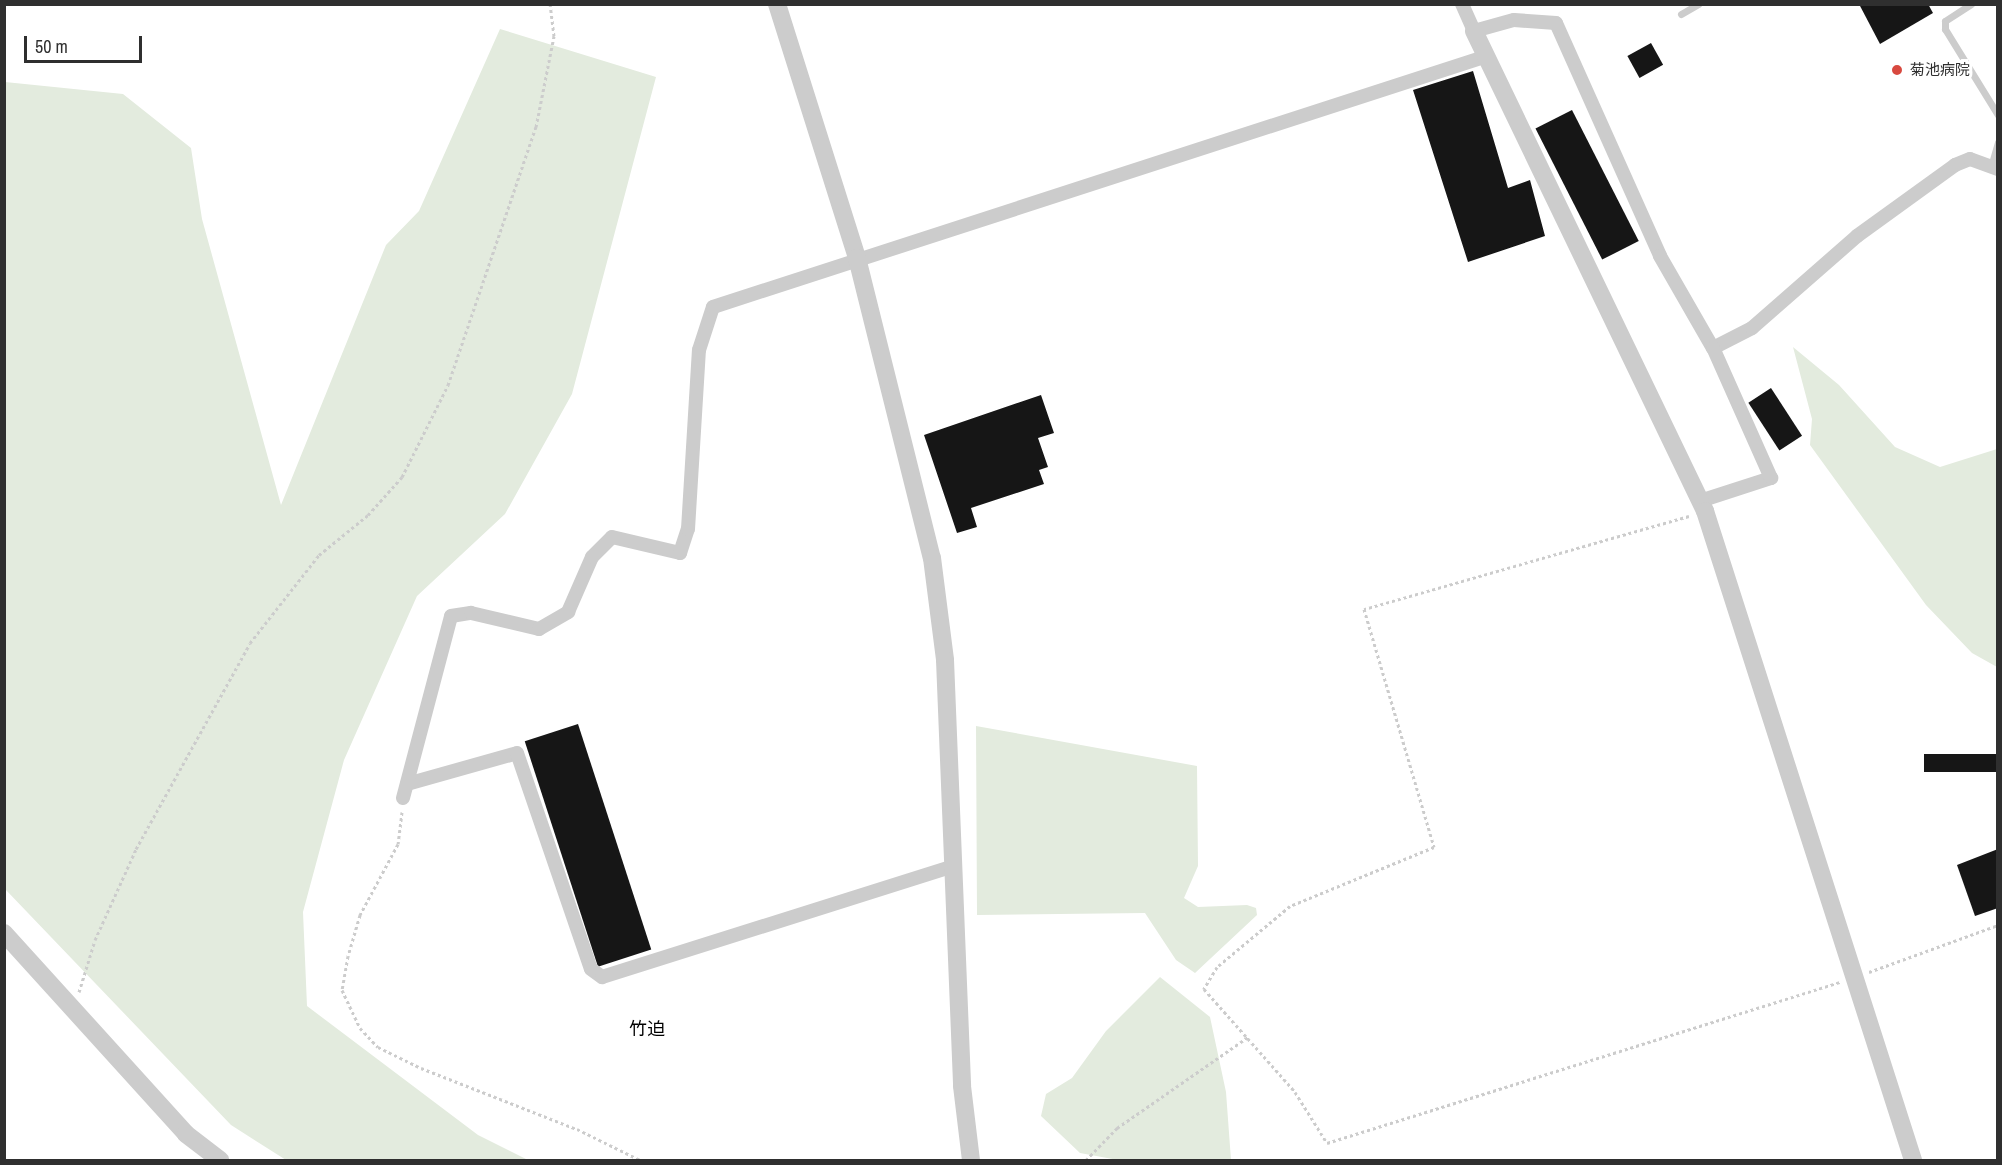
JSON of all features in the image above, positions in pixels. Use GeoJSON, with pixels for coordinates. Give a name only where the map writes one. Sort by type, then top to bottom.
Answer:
{"type":"FeatureCollection","features":[{"type":"Feature","properties":{"kind":"street"},"geometry":{"type":"LineString","coordinates":[[777,4],[857,258],[932,558],[945,660],[951,867],[971,1161]]}},
{"type":"Feature","properties":{"kind":"street"},"geometry":{"type":"LineString","coordinates":[[1462,4],[1484,57],[1702,506],[1913,1161]]}},
{"type":"Feature","properties":{"kind":"street"},"geometry":{"type":"LineString","coordinates":[[1474,32],[1514,20],[1556,23],[1659,256],[1713,348],[1771,478],[1702,506]]}},
{"type":"Feature","properties":{"kind":"street"},"geometry":{"type":"LineString","coordinates":[[403,798],[451,616],[471,613],[539,629],[568,612],[592,556],[612,537],[680,553],[688,529],[699,350],[713,307],[857,258],[1484,57]]}},
{"type":"Feature","properties":{"kind":"street"},"geometry":{"type":"LineString","coordinates":[[1713,348],[1752,328],[1857,236],[1955,165],[1970,159],[1995,166]]}},
{"type":"Feature","properties":{"kind":"street"},"geometry":{"type":"LineString","coordinates":[[407,784],[517,753],[591,969],[602,977],[951,867]]}},
{"type":"Feature","properties":{"kind":"street"},"geometry":{"type":"LineString","coordinates":[[4,933],[186,1134],[220,1161]]}},
{"type":"Feature","properties":{"kind":"lane"},"geometry":{"type":"LineString","coordinates":[[1681,14],[1698,4]]}},
{"type":"Feature","properties":{"kind":"lane"},"geometry":{"type":"LineString","coordinates":[[1971,4],[1945,21],[1945,29],[1998,115]]}},
{"type":"Feature","properties":{"kind":"lane"},"geometry":{"type":"LineString","coordinates":[[1995,166],[1998,142]]}},
{"type":"Feature","properties":{"kind":"path"},"geometry":{"type":"LineString","coordinates":[[74,1009],[95,940],[136,849],[250,643],[319,555],[368,515],[402,477],[448,385],[536,127],[554,36],[550,4]]}},
{"type":"Feature","properties":{"kind":"path"},"geometry":{"type":"LineString","coordinates":[[1702,506],[1364,609],[1434,847],[1290,906],[1216,967],[1204,989],[1295,1092],[1327,1143],[1854,978],[1998,925]]}},
{"type":"Feature","properties":{"kind":"path"},"geometry":{"type":"LineString","coordinates":[[403,798],[398,844],[360,915],[348,956],[342,990],[360,1028],[378,1047],[421,1068],[577,1129],[640,1161]]}},
{"type":"Feature","properties":{"kind":"path"},"geometry":{"type":"LineString","coordinates":[[1086,1161],[1117,1128],[1248,1037]]}},
{"type":"Feature","properties":{"kind":"shaded area"},"geometry":{"type":"Polygon","coordinates":[[[500,29],[656,77],[572,394],[505,514],[417,596],[344,760],[303,912],[307,1006],[478,1135],[528,1160],[286,1160],[231,1125],[5,889],[5,82],[123,94],[191,148],[202,219],[281,505],[386,245],[419,211],[500,29]]]}},
{"type":"Feature","properties":{"kind":"shaded area"},"geometry":{"type":"Polygon","coordinates":[[[1793,347],[1839,385],[1895,447],[1940,467],[1997,449],[1997,667],[1972,653],[1926,605],[1810,445],[1812,419],[1793,347]]]}},
{"type":"Feature","properties":{"kind":"shaded area"},"geometry":{"type":"Polygon","coordinates":[[[976,726],[1197,766],[1198,866],[1184,898],[1198,907],[1247,905],[1256,908],[1257,915],[1195,973],[1176,960],[1145,913],[977,915],[976,726]]]}},
{"type":"Feature","properties":{"kind":"shaded area"},"geometry":{"type":"Polygon","coordinates":[[[1160,977],[1210,1017],[1226,1092],[1231,1160],[1118,1160],[1080,1153],[1041,1116],[1046,1094],[1072,1078],[1106,1031],[1160,977]]]}},
{"type":"Feature","properties":{"kind":"building"},"geometry":{"type":"Polygon","coordinates":[[[1859,4],[1928,4],[1933,13],[1880,44],[1859,4]]]}},
{"type":"Feature","properties":{"kind":"building"},"geometry":{"type":"Polygon","coordinates":[[[1651,43],[1663,65],[1640,78],[1627,56],[1651,43]]]}},
{"type":"Feature","properties":{"kind":"building"},"geometry":{"type":"Polygon","coordinates":[[[1473,71],[1508,188],[1530,180],[1545,236],[1468,262],[1413,90],[1473,71]]]}},
{"type":"Feature","properties":{"kind":"building"},"geometry":{"type":"Polygon","coordinates":[[[1572,110],[1639,241],[1602,260],[1535,129],[1572,110]]]}},
{"type":"Feature","properties":{"kind":"building"},"geometry":{"type":"Polygon","coordinates":[[[1771,388],[1802,436],[1779,451],[1748,403],[1771,388]]]}},
{"type":"Feature","properties":{"kind":"building"},"geometry":{"type":"Polygon","coordinates":[[[1041,395],[1054,433],[1038,438],[1048,467],[1039,470],[1044,484],[971,508],[977,527],[957,533],[924,435],[1041,395]]]}},
{"type":"Feature","properties":{"kind":"building"},"geometry":{"type":"Polygon","coordinates":[[[578,724],[651,949],[598,967],[525,741],[578,724]]]}},
{"type":"Feature","properties":{"kind":"building"},"geometry":{"type":"Polygon","coordinates":[[[1924,754],[1998,754],[1998,772],[1924,772],[1924,754]]]}},
{"type":"Feature","properties":{"kind":"building"},"geometry":{"type":"Polygon","coordinates":[[[1998,849],[1998,908],[1975,916],[1957,865],[1998,849]]]}},
{"type":"Feature","properties":{"kind":"place","name":"菊池病院"},"geometry":{"type":"Point","coordinates":[1897,70]}},
{"type":"Feature","properties":{"kind":"district","name":"竹迫"},"geometry":{"type":"Point","coordinates":[647,1029]}}]}
